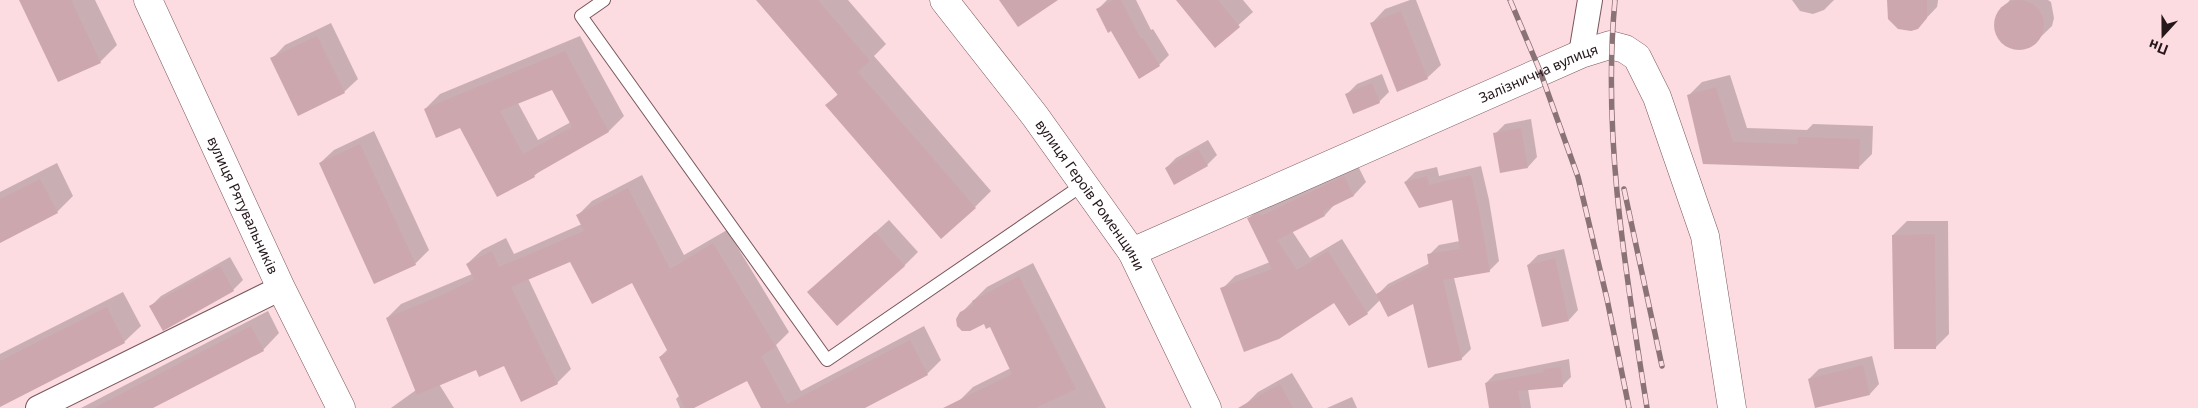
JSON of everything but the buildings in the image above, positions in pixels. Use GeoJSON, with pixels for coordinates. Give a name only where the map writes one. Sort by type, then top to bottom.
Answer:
{"type":"FeatureCollection","features":[{"type":"Feature","properties":{"kind":"street","name":"вулиця Рятувальників"},"geometry":{"type":"LineString","coordinates":[[148,0],[281,288],[341,408]]}},
{"type":"Feature","properties":{"kind":"street","name":"вулиця Героїв Роменщини"},"geometry":{"type":"LineString","coordinates":[[944,0],[1035,116],[1132,252],[1207,408]]}},
{"type":"Feature","properties":{"kind":"street"},"geometry":{"type":"LineString","coordinates":[[1581,54],[1590,0]]}},
{"type":"Feature","properties":{"kind":"street","name":"Залізнична вулиця"},"geometry":{"type":"LineString","coordinates":[[1132,252],[1581,54],[1610,45],[1625,48],[1637,57],[1657,97],[1705,236],[1732,408]]}},
{"type":"Feature","properties":{"kind":"street"},"geometry":{"type":"LineString","coordinates":[[38,408],[281,288]]}},
{"type":"Feature","properties":{"kind":"lane"},"geometry":{"type":"LineString","coordinates":[[604,0],[581,16],[827,360],[1084,184]]}},
{"type":"Feature","properties":{"kind":"railway"},"geometry":{"type":"LineString","coordinates":[[1510,0],[1540,71],[1578,177],[1607,299],[1629,408]]}},
{"type":"Feature","properties":{"kind":"railway"},"geometry":{"type":"LineString","coordinates":[[1615,0],[1612,51],[1614,154],[1624,256],[1647,408]]}},
{"type":"Feature","properties":{"kind":"railway"},"geometry":{"type":"LineString","coordinates":[[1624,189],[1662,366]]}}]}
